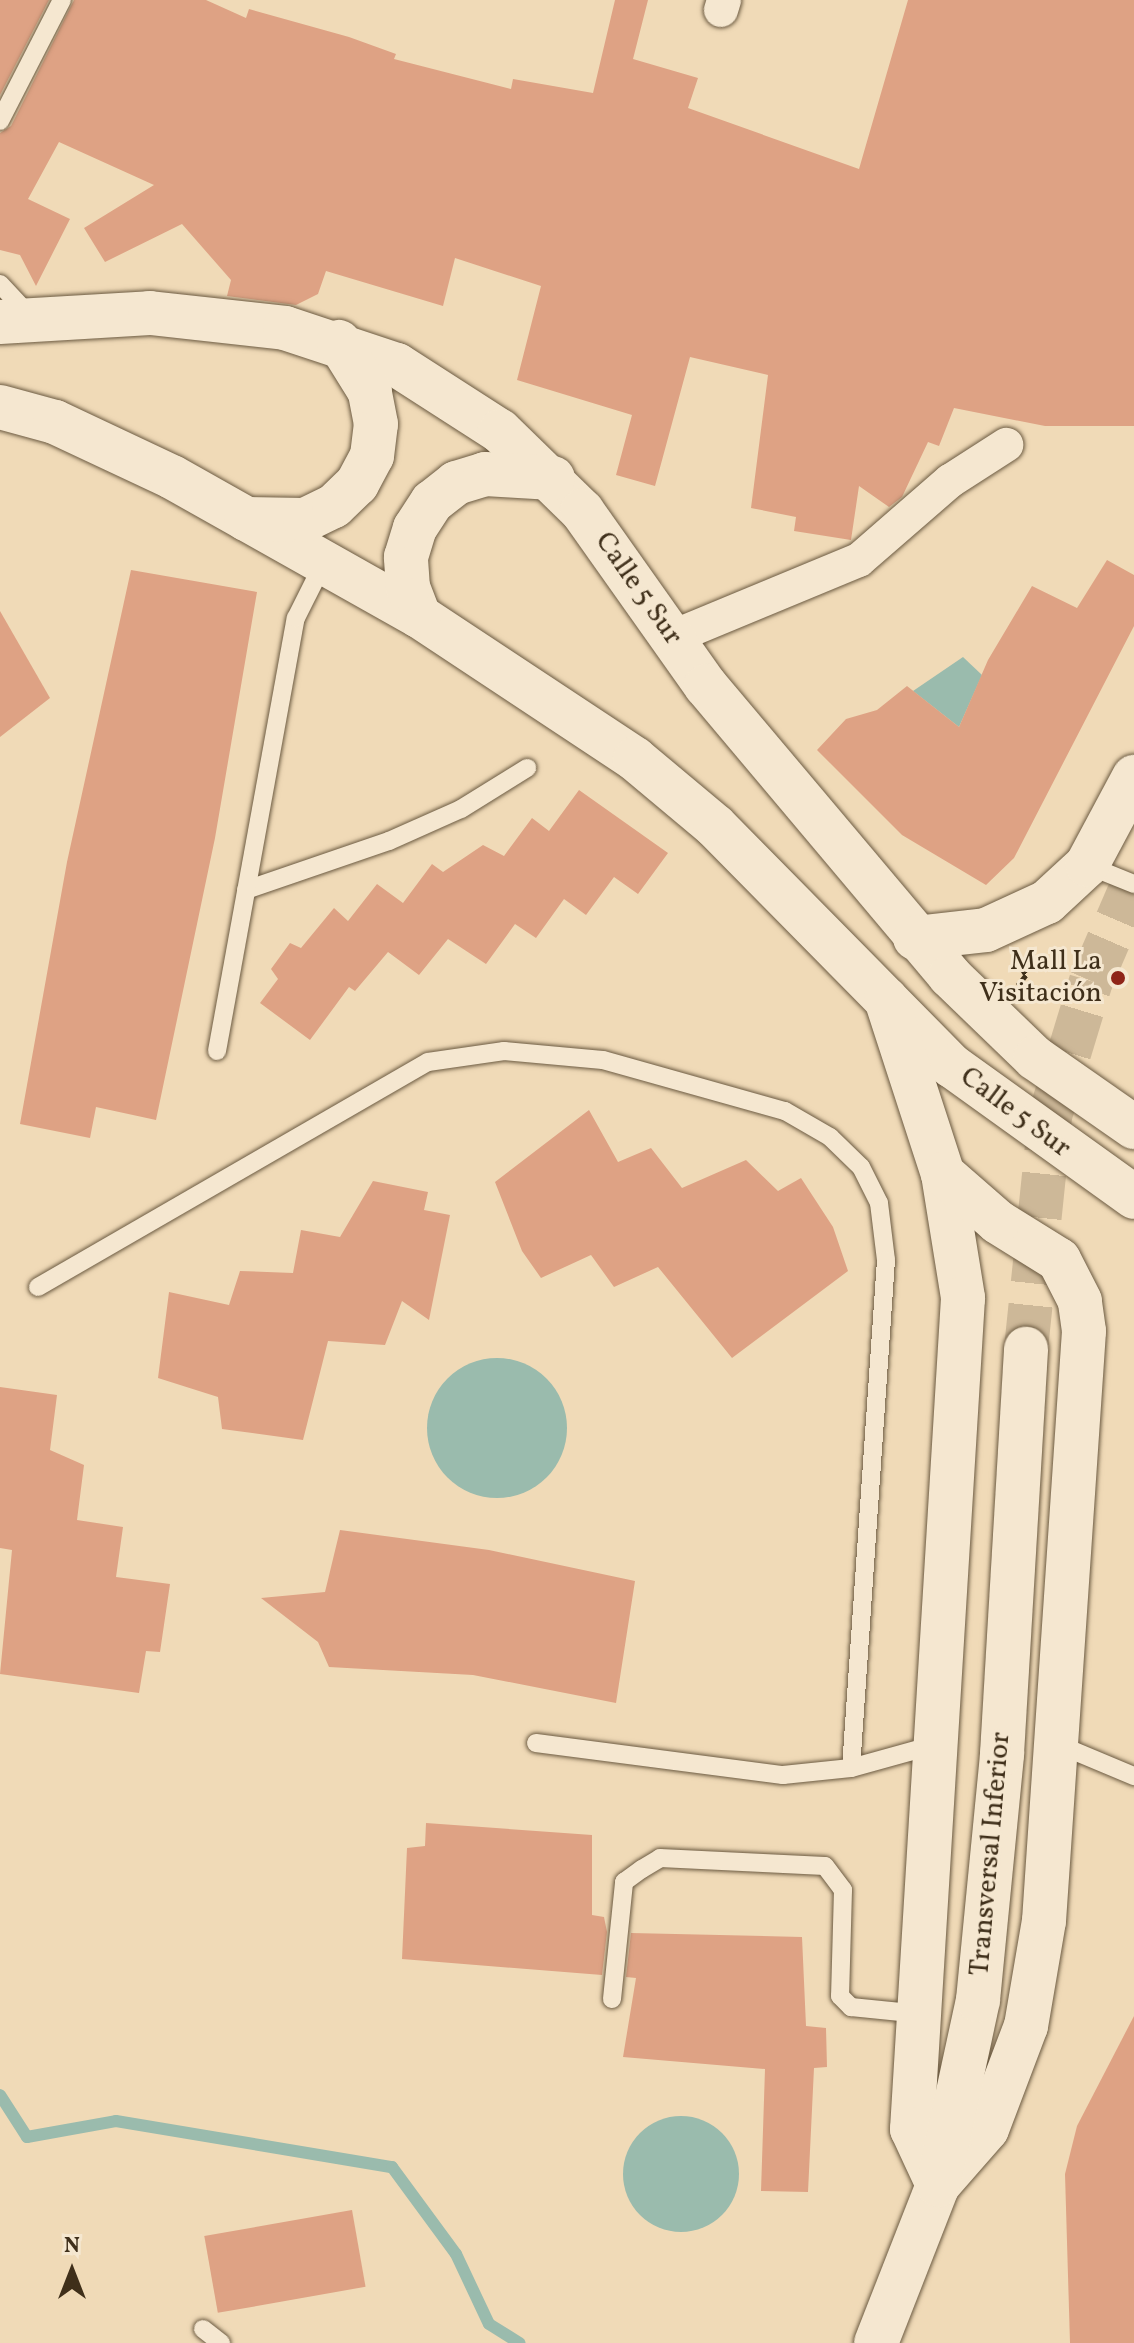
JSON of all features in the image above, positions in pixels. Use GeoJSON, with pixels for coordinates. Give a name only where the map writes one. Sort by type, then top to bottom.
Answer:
{"type":"FeatureCollection","features":[{"type":"Feature","properties":{"kind":"main road","name":"Calle 5 Sur"},"geometry":{"type":"LineString","coordinates":[[18,322],[150,313],[285,328],[339,342],[449,395],[553,478],[761,754],[915,938],[991,1020],[1134,1127]]}},
{"type":"Feature","properties":{"kind":"main road"},"geometry":{"type":"LineString","coordinates":[[244,519],[305,520],[334,506],[362,475],[376,424],[370,392],[339,342]]}},
{"type":"Feature","properties":{"kind":"main road","name":"Calle 5 Sur"},"geometry":{"type":"LineString","coordinates":[[0,407],[114,447],[419,616],[635,759],[715,826],[952,1066],[1134,1197]]}},
{"type":"Feature","properties":{"kind":"main road"},"geometry":{"type":"LineString","coordinates":[[419,616],[408,588],[406,557],[432,502],[456,483],[485,474],[553,478]]}},
{"type":"Feature","properties":{"kind":"main road"},"geometry":{"type":"LineString","coordinates":[[915,938],[986,930],[1047,902],[1087,865],[1134,777]]}},
{"type":"Feature","properties":{"kind":"main road"},"geometry":{"type":"LineString","coordinates":[[886,999],[943,1174],[962,1267],[964,1342],[934,1745],[921,2014],[912,2129],[938,2185],[987,2129],[1026,2026],[1044,1921],[1052,1742],[1083,1388],[1080,1301],[1059,1260],[998,1222],[943,1174]]}},
{"type":"Feature","properties":{"kind":"main road","name":"Transversal Inferior"},"geometry":{"type":"LineString","coordinates":[[876,2343],[938,2185],[978,2000],[1002,1754],[1026,1349]]}},
{"type":"Feature","properties":{"kind":"street"},"geometry":{"type":"LineString","coordinates":[[673,637],[859,560],[950,481],[1006,445]]}},
{"type":"Feature","properties":{"kind":"lane"},"geometry":{"type":"LineString","coordinates":[[0,121],[62,0]]}},
{"type":"Feature","properties":{"kind":"lane"},"geometry":{"type":"LineString","coordinates":[[0,284],[18,322]]}},
{"type":"Feature","properties":{"kind":"lane"},"geometry":{"type":"LineString","coordinates":[[217,1051],[296,618],[323,564]]}},
{"type":"Feature","properties":{"kind":"lane"},"geometry":{"type":"LineString","coordinates":[[246,890],[389,841],[461,809],[527,768]]}},
{"type":"Feature","properties":{"kind":"lane"},"geometry":{"type":"LineString","coordinates":[[1087,865],[1134,884]]}},
{"type":"Feature","properties":{"kind":"lane"},"geometry":{"type":"LineString","coordinates":[[38,1287],[428,1062],[504,1051],[603,1060],[797,1118],[830,1137],[861,1167],[879,1203],[886,1260],[851,1768]]}},
{"type":"Feature","properties":{"kind":"lane"},"geometry":{"type":"LineString","coordinates":[[1052,1742],[1134,1776]]}},
{"type":"Feature","properties":{"kind":"lane"},"geometry":{"type":"LineString","coordinates":[[536,1743],[783,1775],[851,1768],[934,1745]]}},
{"type":"Feature","properties":{"kind":"lane"},"geometry":{"type":"LineString","coordinates":[[612,1999],[624,1882],[642,1869],[660,1858],[825,1866],[843,1890],[840,1996],[851,2007],[921,2014]]}},
{"type":"Feature","properties":{"kind":"lane"},"geometry":{"type":"LineString","coordinates":[[203,2329],[221,2343]]}},
{"type":"Feature","properties":{"kind":"shaded area"},"geometry":{"type":"Polygon","coordinates":[[[963,657],[982,675],[959,727],[913,691],[963,657]]]}},
{"type":"Feature","properties":{"kind":"shaded area"},"geometry":{"type":"Polygon","coordinates":[[[497,1358],[524,1363],[547,1378],[562,1401],[567,1428],[562,1455],[547,1478],[524,1493],[497,1498],[470,1493],[447,1478],[432,1455],[427,1428],[432,1401],[447,1378],[470,1363],[497,1358]]]}},
{"type":"Feature","properties":{"kind":"shaded area"},"geometry":{"type":"Polygon","coordinates":[[[681,2116],[703,2120],[722,2133],[735,2152],[739,2174],[735,2196],[722,2215],[703,2228],[681,2232],[659,2228],[640,2215],[627,2196],[623,2174],[627,2152],[640,2133],[659,2120],[681,2116]]]}},
{"type":"Feature","properties":{"kind":"building"},"geometry":{"type":"Polygon","coordinates":[[[0,0],[49,0],[0,95],[0,0]]]}},
{"type":"Feature","properties":{"kind":"building"},"geometry":{"type":"Polygon","coordinates":[[[74,0],[206,0],[246,18],[249,9],[349,37],[396,54],[394,59],[511,89],[513,79],[593,93],[615,0],[648,0],[633,59],[698,78],[688,108],[859,169],[908,0],[1134,0],[1134,426],[1045,426],[954,408],[939,446],[928,442],[902,497],[889,507],[859,486],[851,540],[794,531],[796,517],[751,508],[768,375],[690,357],[655,486],[616,475],[632,415],[517,380],[541,286],[455,258],[443,306],[326,271],[318,294],[296,305],[227,296],[231,280],[182,224],[105,262],[84,228],[154,185],[59,142],[28,199],[70,219],[36,286],[20,255],[0,250],[0,133],[11,126],[74,0]]]}},
{"type":"Feature","properties":{"kind":"building"},"geometry":{"type":"Polygon","coordinates":[[[1107,560],[1134,575],[1134,626],[1014,858],[986,885],[902,835],[817,750],[846,719],[877,710],[907,686],[959,727],[988,660],[1032,586],[1077,608],[1107,560]]]}},
{"type":"Feature","properties":{"kind":"building"},"geometry":{"type":"Polygon","coordinates":[[[131,570],[257,592],[215,838],[156,1120],[96,1107],[90,1138],[20,1124],[67,862],[131,570]]]}},
{"type":"Feature","properties":{"kind":"building"},"geometry":{"type":"Polygon","coordinates":[[[0,611],[50,698],[0,737],[0,611]]]}},
{"type":"Feature","properties":{"kind":"building"},"geometry":{"type":"Polygon","coordinates":[[[579,790],[668,853],[638,894],[614,877],[586,915],[564,899],[536,938],[515,924],[486,964],[448,939],[419,975],[388,952],[355,991],[349,987],[310,1040],[260,1003],[278,979],[271,969],[290,943],[301,948],[334,908],[348,921],[377,884],[403,903],[432,864],[443,872],[483,845],[504,856],[532,818],[549,831],[579,790]]]}},
{"type":"Feature","properties":{"kind":"building"},"geometry":{"type":"Polygon","coordinates":[[[589,1110],[618,1162],[651,1148],[682,1188],[746,1160],[778,1191],[801,1178],[833,1227],[848,1271],[732,1358],[658,1267],[614,1287],[591,1255],[541,1278],[522,1251],[495,1182],[589,1110]]]}},
{"type":"Feature","properties":{"kind":"building"},"geometry":{"type":"Polygon","coordinates":[[[373,1181],[428,1192],[424,1210],[450,1215],[429,1320],[402,1301],[385,1345],[328,1341],[303,1440],[222,1429],[218,1397],[158,1378],[169,1292],[229,1305],[240,1271],[293,1273],[301,1230],[340,1237],[373,1181]]]}},
{"type":"Feature","properties":{"kind":"building"},"geometry":{"type":"Polygon","coordinates":[[[0,1387],[57,1395],[50,1450],[84,1465],[77,1520],[123,1527],[116,1577],[170,1584],[160,1652],[146,1651],[139,1693],[0,1674],[12,1550],[0,1548],[0,1387]]]}},
{"type":"Feature","properties":{"kind":"building"},"geometry":{"type":"Polygon","coordinates":[[[340,1530],[489,1550],[635,1581],[616,1703],[473,1675],[329,1667],[318,1642],[261,1598],[325,1592],[340,1530]]]}},
{"type":"Feature","properties":{"kind":"building"},"geometry":{"type":"Polygon","coordinates":[[[426,1823],[592,1835],[592,1915],[604,1917],[607,1932],[602,1975],[402,1959],[407,1848],[425,1846],[426,1823]]]}},
{"type":"Feature","properties":{"kind":"building"},"geometry":{"type":"Polygon","coordinates":[[[631,1933],[802,1937],[806,2026],[826,2028],[827,2067],[814,2068],[808,2192],[761,2191],[765,2069],[623,2057],[636,1978],[626,1977],[631,1933]]]}},
{"type":"Feature","properties":{"kind":"building"},"geometry":{"type":"Polygon","coordinates":[[[1134,2016],[1134,2343],[1070,2343],[1065,2174],[1077,2126],[1134,2016]]]}},
{"type":"Feature","properties":{"kind":"building"},"geometry":{"type":"Polygon","coordinates":[[[352,2210],[366,2287],[218,2313],[204,2236],[352,2210]]]}},
{"type":"Feature","properties":{"kind":"waterway"},"geometry":{"type":"LineString","coordinates":[[0,2095],[27,2137],[116,2121],[392,2167],[456,2254],[489,2324],[520,2343]]}},
{"type":"Feature","properties":{"kind":"tunnel"},"geometry":{"type":"LineString","coordinates":[[1026,1349],[1050,1116],[1091,981],[1134,881]]}},
{"type":"Feature","properties":{"kind":"place","name":"Mall La Visitación"},"geometry":{"type":"Point","coordinates":[1118,978]}}]}
